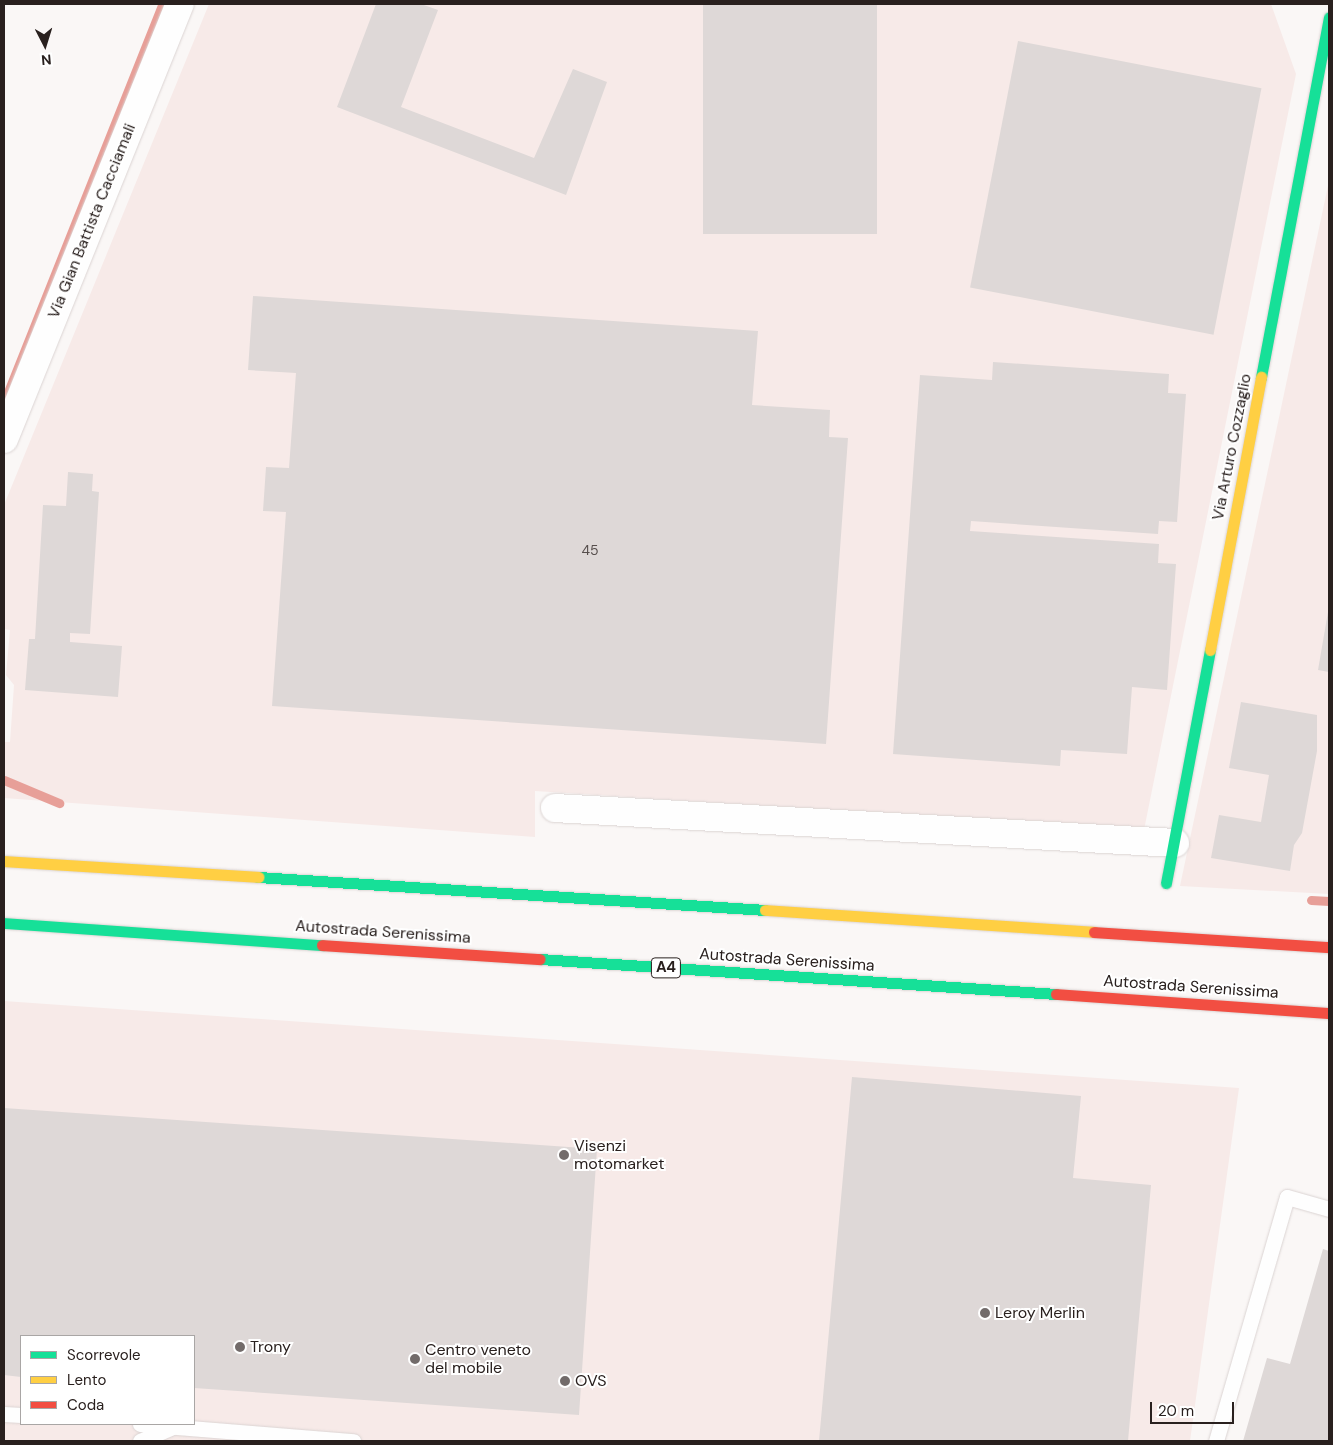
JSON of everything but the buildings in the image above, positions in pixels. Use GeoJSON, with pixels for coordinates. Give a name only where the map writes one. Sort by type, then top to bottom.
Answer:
{"type":"FeatureCollection","features":[{"type":"Feature","properties":{"kind":"main road","name":"Via Arturo Cozzaglio"},"geometry":{"type":"LineString","coordinates":[[1166,882],[1175,843],[1329,17]]}},
{"type":"Feature","properties":{"kind":"main road"},"geometry":{"type":"LineString","coordinates":[[4,861],[1329,947]]}},
{"type":"Feature","properties":{"kind":"main road","name":"Autostrada Serenissima"},"geometry":{"type":"LineString","coordinates":[[4,923],[1329,1013]]}},
{"type":"Feature","properties":{"kind":"street","name":"Via Gian Battista Cacciamali"},"geometry":{"type":"LineString","coordinates":[[4,439],[180,4]]}},
{"type":"Feature","properties":{"kind":"street"},"geometry":{"type":"LineString","coordinates":[[555,808],[1175,843]]}},
{"type":"Feature","properties":{"kind":"lane"},"geometry":{"type":"LineString","coordinates":[[1216,1441],[1287,1197],[1329,1209]]}},
{"type":"Feature","properties":{"kind":"lane"},"geometry":{"type":"LineString","coordinates":[[4,1414],[20,1415]]}},
{"type":"Feature","properties":{"kind":"lane"},"geometry":{"type":"LineString","coordinates":[[158,1425],[175,1426],[221,1435],[353,1441]]}},
{"type":"Feature","properties":{"kind":"lane"},"geometry":{"type":"LineString","coordinates":[[140,1441],[175,1426]]}},
{"type":"Feature","properties":{"kind":"shaded area"},"geometry":{"type":"Polygon","coordinates":[[[209,4],[1271,4],[1296,74],[1144,830],[535,791],[535,837],[4,798],[4,742],[10,742],[14,685],[6,675],[10,630],[4,629],[4,505],[209,4]]]}},
{"type":"Feature","properties":{"kind":"shaded area"},"geometry":{"type":"Polygon","coordinates":[[[1329,181],[1329,894],[1180,886],[1329,181]]]}},
{"type":"Feature","properties":{"kind":"shaded area"},"geometry":{"type":"Polygon","coordinates":[[[4,1001],[1239,1088],[1190,1441],[4,1441],[4,1001]]]}},
{"type":"Feature","properties":{"kind":"waterway"},"geometry":{"type":"LineString","coordinates":[[4,402],[162,4]]}},
{"type":"Feature","properties":{"kind":"waterway"},"geometry":{"type":"LineString","coordinates":[[4,780],[59,803]]}},
{"type":"Feature","properties":{"kind":"waterway"},"geometry":{"type":"LineString","coordinates":[[1311,900],[1329,901]]}},
{"type":"Feature","properties":{"kind":"traffic: fast"},"geometry":{"type":"LineString","coordinates":[[1261,377],[1329,17]]}},
{"type":"Feature","properties":{"kind":"traffic: fast"},"geometry":{"type":"LineString","coordinates":[[1166,883],[1210,650]]}},
{"type":"Feature","properties":{"kind":"traffic: fast"},"geometry":{"type":"LineString","coordinates":[[258,877],[765,910]]}},
{"type":"Feature","properties":{"kind":"traffic: fast"},"geometry":{"type":"LineString","coordinates":[[4,923],[322,945]]}},
{"type":"Feature","properties":{"kind":"traffic: fast"},"geometry":{"type":"LineString","coordinates":[[540,959],[1056,994]]}},
{"type":"Feature","properties":{"kind":"traffic: slow"},"geometry":{"type":"LineString","coordinates":[[1210,650],[1261,377]]}},
{"type":"Feature","properties":{"kind":"traffic: slow"},"geometry":{"type":"LineString","coordinates":[[4,861],[258,877]]}},
{"type":"Feature","properties":{"kind":"traffic: slow"},"geometry":{"type":"LineString","coordinates":[[765,910],[1094,932]]}},
{"type":"Feature","properties":{"kind":"traffic: jam"},"geometry":{"type":"LineString","coordinates":[[1094,932],[1329,947]]}},
{"type":"Feature","properties":{"kind":"traffic: jam"},"geometry":{"type":"LineString","coordinates":[[322,945],[540,959]]}},
{"type":"Feature","properties":{"kind":"traffic: jam"},"geometry":{"type":"LineString","coordinates":[[1056,994],[1329,1013]]}},
{"type":"Feature","properties":{"kind":"place","name":"Visenzi motomarket"},"geometry":{"type":"Point","coordinates":[564,1155]}},
{"type":"Feature","properties":{"kind":"place","name":"Leroy Merlin"},"geometry":{"type":"Point","coordinates":[985,1313]}},
{"type":"Feature","properties":{"kind":"place","name":"Trony"},"geometry":{"type":"Point","coordinates":[240,1347]}},
{"type":"Feature","properties":{"kind":"place","name":"Centro veneto del mobile"},"geometry":{"type":"Point","coordinates":[415,1359]}},
{"type":"Feature","properties":{"kind":"place","name":"OVS"},"geometry":{"type":"Point","coordinates":[565,1381]}}]}
